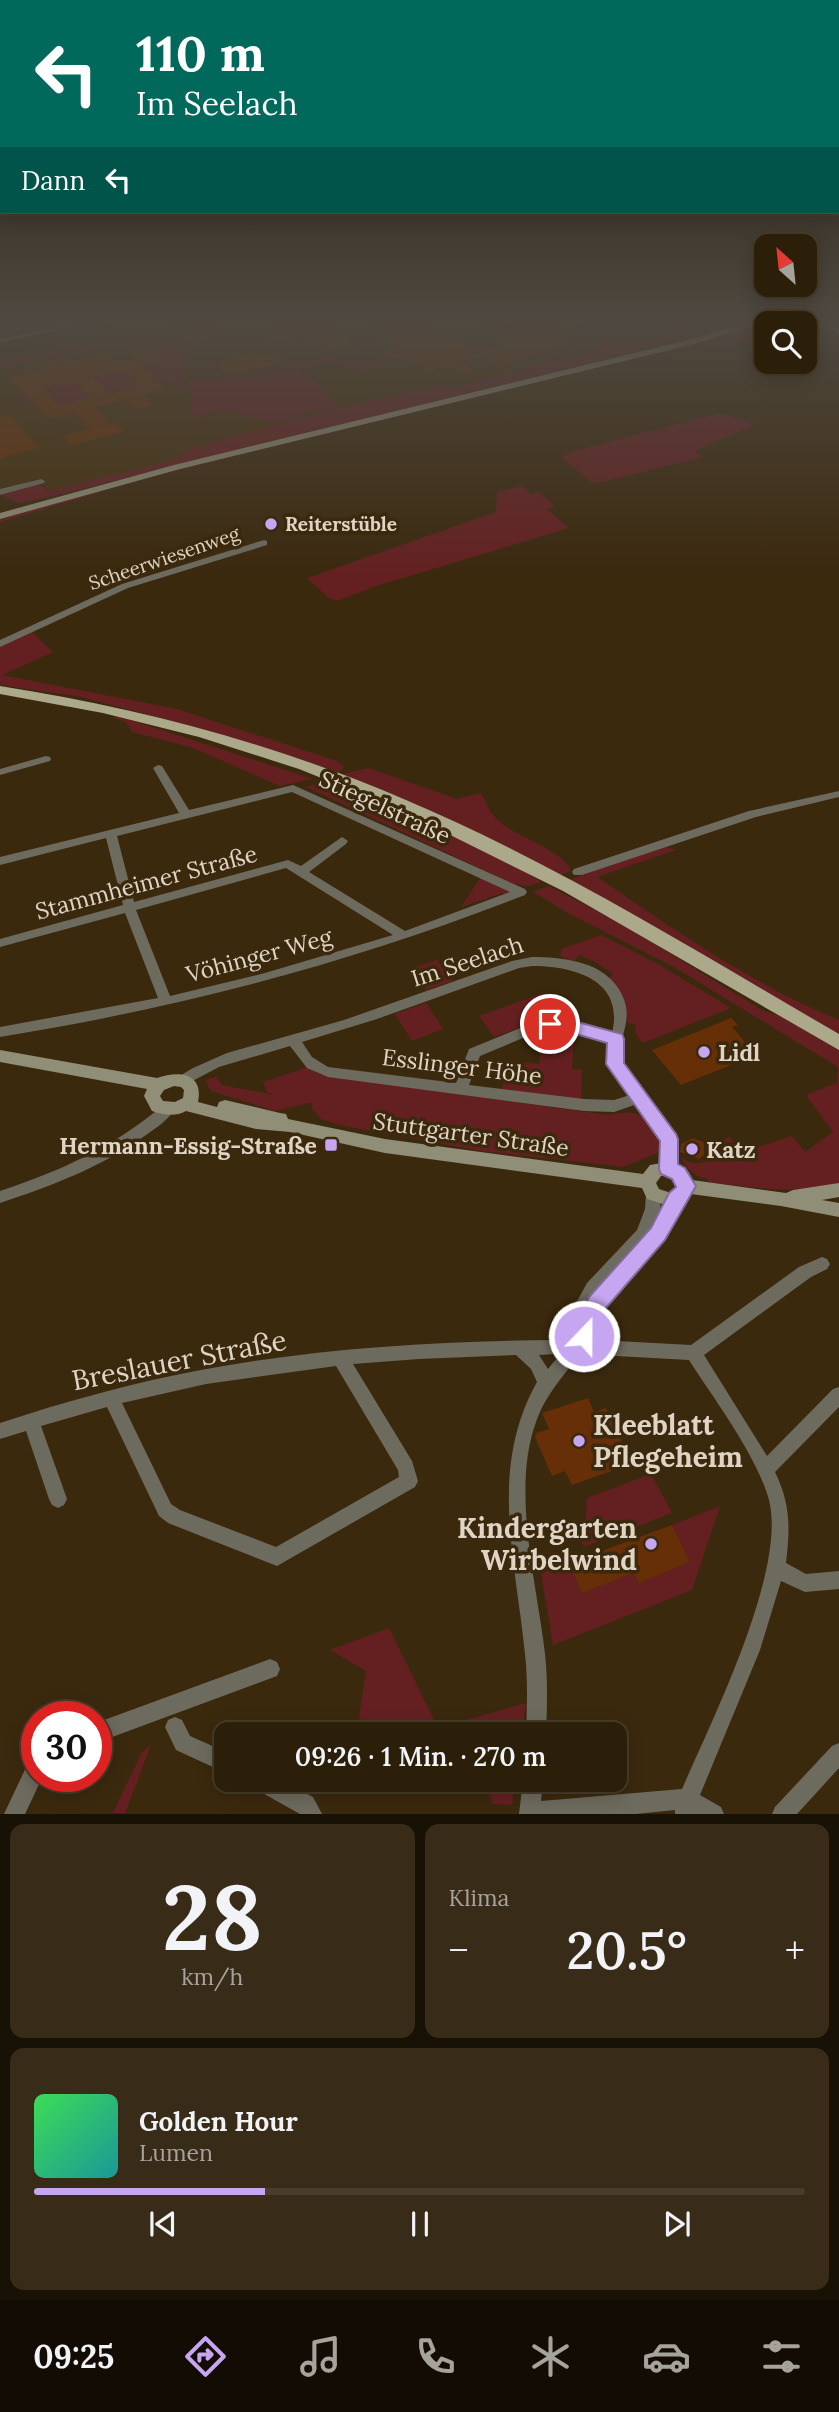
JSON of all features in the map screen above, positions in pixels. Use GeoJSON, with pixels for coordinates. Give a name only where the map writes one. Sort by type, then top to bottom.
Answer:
{"type":"FeatureCollection","features":[{"type":"Feature","properties":{"kind":"main road"},"geometry":{"type":"LineString","coordinates":[[0,516],[177,467],[426,406]]}},
{"type":"Feature","properties":{"kind":"main road"},"geometry":{"type":"LineString","coordinates":[[0,690],[123,713],[185,729],[317,770],[353,784],[432,818],[539,871],[574,881],[839,1043]]}},
{"type":"Feature","properties":{"kind":"main road"},"geometry":{"type":"LineString","coordinates":[[0,1056],[128,1080],[159,1099],[173,1080],[183,1081],[192,1089],[189,1101]]}},
{"type":"Feature","properties":{"kind":"main road","name":"Stuttgarter Straße"},"geometry":{"type":"LineString","coordinates":[[159,1099],[177,1110],[189,1101],[256,1123],[290,1126],[385,1146],[650,1188]]}},
{"type":"Feature","properties":{"kind":"main road"},"geometry":{"type":"LineString","coordinates":[[681,1193],[679,1173],[668,1169],[656,1170],[650,1188],[666,1200],[681,1193],[782,1199],[839,1210]]}},
{"type":"Feature","properties":{"kind":"main road"},"geometry":{"type":"LineString","coordinates":[[782,1199],[839,1190]]}},
{"type":"Feature","properties":{"kind":"street"},"geometry":{"type":"LineString","coordinates":[[0,492],[41,481]]}},
{"type":"Feature","properties":{"kind":"street","name":"Scheerwiesenweg"},"geometry":{"type":"LineString","coordinates":[[0,644],[125,586],[264,543]]}},
{"type":"Feature","properties":{"kind":"street"},"geometry":{"type":"LineString","coordinates":[[0,772],[46,759]]}},
{"type":"Feature","properties":{"kind":"street"},"geometry":{"type":"LineString","coordinates":[[158,768],[186,814]]}},
{"type":"Feature","properties":{"kind":"street","name":"Stiegelstraße"},"geometry":{"type":"LineString","coordinates":[[0,861],[293,788],[521,892]]}},
{"type":"Feature","properties":{"kind":"street"},"geometry":{"type":"LineString","coordinates":[[574,881],[762,812],[839,794]]}},
{"type":"Feature","properties":{"kind":"street"},"geometry":{"type":"LineString","coordinates":[[111,835],[130,909],[166,1000]]}},
{"type":"Feature","properties":{"kind":"street"},"geometry":{"type":"LineString","coordinates":[[301,872],[342,841]]}},
{"type":"Feature","properties":{"kind":"street","name":"Stammheimer Straße"},"geometry":{"type":"LineString","coordinates":[[0,943],[288,864],[402,935]]}},
{"type":"Feature","properties":{"kind":"street","name":"Vöhinger Weg"},"geometry":{"type":"LineString","coordinates":[[0,1032],[79,1021],[325,961],[521,892]]}},
{"type":"Feature","properties":{"kind":"street","name":"Im Seelach"},"geometry":{"type":"LineString","coordinates":[[183,1081],[204,1068],[517,964],[542,959],[571,964],[606,984],[618,999],[622,1017],[615,1039],[615,1064],[669,1139],[668,1169]]}},
{"type":"Feature","properties":{"kind":"street"},"geometry":{"type":"LineString","coordinates":[[461,1089],[474,1053],[540,1026],[559,1023],[615,1039]]}},
{"type":"Feature","properties":{"kind":"street","name":"Esslinger Höhe"},"geometry":{"type":"LineString","coordinates":[[294,1040],[302,1055],[315,1069],[603,1106],[639,1098]]}},
{"type":"Feature","properties":{"kind":"street"},"geometry":{"type":"LineString","coordinates":[[0,1197],[89,1165],[121,1146],[149,1124],[159,1099]]}},
{"type":"Feature","properties":{"kind":"street"},"geometry":{"type":"LineString","coordinates":[[537,1722],[535,1655],[517,1528],[516,1497],[523,1436],[545,1381],[565,1347],[592,1290],[647,1228],[653,1214],[650,1188]]}},
{"type":"Feature","properties":{"kind":"street"},"geometry":{"type":"LineString","coordinates":[[565,1347],[582,1362],[590,1356],[588,1341],[597,1304],[658,1234],[681,1193]]}},
{"type":"Feature","properties":{"kind":"street"},"geometry":{"type":"LineString","coordinates":[[687,1806],[750,1651],[776,1568],[782,1529],[781,1513],[765,1470],[694,1353],[805,1272],[822,1264]]}},
{"type":"Feature","properties":{"kind":"street","name":"Breslauer Straße"},"geometry":{"type":"LineString","coordinates":[[0,1431],[111,1397],[234,1371],[340,1357],[462,1348],[565,1347],[574,1334],[588,1341],[694,1353]]}},
{"type":"Feature","properties":{"kind":"street"},"geometry":{"type":"LineString","coordinates":[[519,1347],[537,1364],[545,1381]]}},
{"type":"Feature","properties":{"kind":"street"},"geometry":{"type":"LineString","coordinates":[[111,1397],[164,1510],[174,1517],[277,1557],[409,1481],[406,1466],[340,1357]]}},
{"type":"Feature","properties":{"kind":"street"},"geometry":{"type":"LineString","coordinates":[[765,1470],[839,1395]]}},
{"type":"Feature","properties":{"kind":"street"},"geometry":{"type":"LineString","coordinates":[[30,1420],[58,1499]]}},
{"type":"Feature","properties":{"kind":"street"},"geometry":{"type":"LineString","coordinates":[[776,1568],[805,1583],[839,1580]]}},
{"type":"Feature","properties":{"kind":"street"},"geometry":{"type":"LineString","coordinates":[[112,1727],[271,1669]]}},
{"type":"Feature","properties":{"kind":"street"},"geometry":{"type":"LineString","coordinates":[[175,1727],[183,1743],[214,1757]]}},
{"type":"Feature","properties":{"kind":"street"},"geometry":{"type":"LineString","coordinates":[[782,1814],[839,1753]]}},
{"type":"Feature","properties":{"kind":"street"},"geometry":{"type":"LineString","coordinates":[[14,1814],[25,1792]]}},
{"type":"Feature","properties":{"kind":"street"},"geometry":{"type":"LineString","coordinates":[[282,1792],[306,1804],[312,1814]]}},
{"type":"Feature","properties":{"kind":"street"},"geometry":{"type":"LineString","coordinates":[[532,1792],[529,1813],[687,1806],[714,1814]]}},
{"type":"Feature","properties":{"kind":"shaded area"},"geometry":{"type":"Polygon","coordinates":[[[0,406],[399,406],[50,491],[38,479],[0,489],[0,406]]]}},
{"type":"Feature","properties":{"kind":"shaded area"},"geometry":{"type":"Polygon","coordinates":[[[191,406],[337,406],[271,423],[228,410],[190,419],[191,406]]]}},
{"type":"Feature","properties":{"kind":"shaded area"},"geometry":{"type":"Polygon","coordinates":[[[351,406],[418,406],[20,503],[0,495],[39,484],[49,491],[173,460],[190,449],[351,406]]]}},
{"type":"Feature","properties":{"kind":"shaded area"},"geometry":{"type":"Polygon","coordinates":[[[438,406],[144,479],[0,522],[0,519],[82,493],[438,406]]]}},
{"type":"Feature","properties":{"kind":"shaded area"},"geometry":{"type":"Polygon","coordinates":[[[720,413],[756,424],[695,451],[703,457],[593,484],[561,457],[573,451],[720,413]]]}},
{"type":"Feature","properties":{"kind":"shaded area"},"geometry":{"type":"Polygon","coordinates":[[[522,486],[531,494],[538,492],[555,506],[547,509],[569,528],[376,586],[337,601],[329,598],[307,578],[496,512],[497,492],[522,486]]]}},
{"type":"Feature","properties":{"kind":"shaded area"},"geometry":{"type":"Polygon","coordinates":[[[31,631],[53,652],[2,675],[177,709],[337,761],[345,767],[339,772],[230,737],[82,697],[0,685],[0,646],[31,631]]]}},
{"type":"Feature","properties":{"kind":"shaded area"},"geometry":{"type":"Polygon","coordinates":[[[118,716],[313,779],[280,786],[193,748],[132,732],[126,722],[114,718],[118,716]]]}},
{"type":"Feature","properties":{"kind":"shaded area"},"geometry":{"type":"Polygon","coordinates":[[[368,768],[457,799],[481,793],[499,821],[549,850],[566,863],[571,871],[560,875],[474,831],[343,774],[368,768]]]}},
{"type":"Feature","properties":{"kind":"shaded area"},"geometry":{"type":"Polygon","coordinates":[[[326,781],[389,803],[524,870],[541,882],[528,886],[514,884],[306,787],[326,781]]]}},
{"type":"Feature","properties":{"kind":"shaded area"},"geometry":{"type":"Polygon","coordinates":[[[663,846],[676,850],[597,877],[744,973],[839,1020],[839,1038],[569,880],[663,846]]]}},
{"type":"Feature","properties":{"kind":"shaded area"},"geometry":{"type":"Polygon","coordinates":[[[481,877],[510,891],[505,896],[502,893],[461,907],[481,877]]]}},
{"type":"Feature","properties":{"kind":"shaded area"},"geometry":{"type":"Polygon","coordinates":[[[549,886],[622,924],[762,1010],[785,1018],[839,1049],[839,1188],[757,1188],[708,1182],[708,1179],[689,1169],[681,1158],[696,1163],[707,1161],[711,1158],[713,1148],[729,1136],[738,1149],[749,1150],[792,1136],[805,1152],[833,1132],[808,1098],[808,1094],[837,1083],[838,1067],[674,967],[568,913],[533,892],[549,886]]]}},
{"type":"Feature","properties":{"kind":"shaded area"},"geometry":{"type":"Polygon","coordinates":[[[601,935],[656,963],[731,1008],[643,1043],[635,1033],[636,1025],[628,1023],[623,997],[608,979],[613,974],[579,955],[575,961],[560,956],[562,949],[601,935]]]}},
{"type":"Feature","properties":{"kind":"shaded area"},"geometry":{"type":"Polygon","coordinates":[[[437,960],[453,981],[426,990],[411,969],[437,960]]]}},
{"type":"Feature","properties":{"kind":"shaded area"},"geometry":{"type":"Polygon","coordinates":[[[543,993],[562,1019],[547,1017],[494,1037],[479,1016],[543,993]]]}},
{"type":"Feature","properties":{"kind":"shaded area"},"geometry":{"type":"Polygon","coordinates":[[[426,1003],[443,1029],[412,1041],[395,1014],[426,1003]]]}},
{"type":"Feature","properties":{"kind":"shaded area"},"geometry":{"type":"Polygon","coordinates":[[[556,1026],[574,1030],[572,1069],[582,1070],[581,1100],[502,1092],[505,1061],[539,1064],[542,1028],[556,1026]]]}},
{"type":"Feature","properties":{"kind":"shaded area"},"geometry":{"type":"Polygon","coordinates":[[[308,1067],[319,1074],[607,1115],[634,1113],[645,1118],[661,1139],[660,1152],[623,1167],[481,1151],[339,1125],[321,1119],[311,1108],[313,1102],[275,1111],[211,1091],[205,1080],[216,1077],[222,1085],[275,1095],[267,1092],[263,1082],[308,1067]]]}},
{"type":"Feature","properties":{"kind":"shaded area"},"geometry":{"type":"Polygon","coordinates":[[[651,1474],[672,1513],[584,1547],[576,1532],[585,1528],[587,1498],[651,1474]]]}},
{"type":"Feature","properties":{"kind":"shaded area"},"geometry":{"type":"Polygon","coordinates":[[[720,1506],[692,1590],[553,1645],[541,1573],[569,1563],[582,1593],[633,1573],[639,1583],[690,1562],[672,1525],[720,1506]]]}},
{"type":"Feature","properties":{"kind":"shaded area"},"geometry":{"type":"Polygon","coordinates":[[[389,1628],[435,1722],[363,1722],[359,1717],[366,1671],[330,1650],[389,1628]]]}},
{"type":"Feature","properties":{"kind":"shaded area"},"geometry":{"type":"Polygon","coordinates":[[[526,1703],[524,1722],[459,1722],[526,1703]]]}},
{"type":"Feature","properties":{"kind":"shaded area"},"geometry":{"type":"Polygon","coordinates":[[[151,1745],[125,1813],[113,1813],[142,1752],[151,1745]]]}},
{"type":"Feature","properties":{"kind":"shaded area"},"geometry":{"type":"Polygon","coordinates":[[[488,1792],[514,1792],[512,1805],[493,1804],[488,1792]]]}},
{"type":"Feature","properties":{"kind":"building"},"geometry":{"type":"Polygon","coordinates":[[[35,406],[100,406],[94,407],[111,424],[115,423],[124,432],[71,445],[62,436],[91,429],[74,412],[48,418],[35,406]]]}},
{"type":"Feature","properties":{"kind":"building"},"geometry":{"type":"Polygon","coordinates":[[[131,406],[151,406],[135,409],[131,406]]]}},
{"type":"Feature","properties":{"kind":"building"},"geometry":{"type":"Polygon","coordinates":[[[10,415],[38,447],[0,459],[0,417],[10,415]]]}},
{"type":"Feature","properties":{"kind":"building","name":"Lidl"},"geometry":{"type":"Polygon","coordinates":[[[731,1018],[738,1025],[732,1027],[756,1055],[681,1085],[652,1050],[731,1018]]]}},
{"type":"Feature","properties":{"kind":"building","name":"Katz"},"geometry":{"type":"Polygon","coordinates":[[[693,1138],[709,1144],[704,1147],[704,1155],[699,1159],[680,1152],[681,1144],[693,1138]]]}},
{"type":"Feature","properties":{"kind":"building","name":"Kleeblatt Pflegeheim"},"geometry":{"type":"Polygon","coordinates":[[[588,1398],[594,1412],[606,1408],[625,1448],[610,1454],[617,1469],[572,1485],[565,1471],[552,1476],[535,1437],[536,1433],[549,1429],[542,1413],[588,1398]]]}},
{"type":"Feature","properties":{"kind":"building","name":"Kindergarten Wirbelwind"},"geometry":{"type":"Polygon","coordinates":[[[672,1525],[690,1562],[639,1583],[633,1573],[582,1593],[569,1563],[672,1525]]]}},
{"type":"Feature","properties":{"kind":"place","name":"Reiterstüble"},"geometry":{"type":"Point","coordinates":[271,524]}},
{"type":"Feature","properties":{"kind":"place","name":"Lidl"},"geometry":{"type":"Point","coordinates":[704,1052]}},
{"type":"Feature","properties":{"kind":"place","name":"Hermann-Essig-Straße"},"geometry":{"type":"Point","coordinates":[331,1145]}},
{"type":"Feature","properties":{"kind":"place","name":"Katz"},"geometry":{"type":"Point","coordinates":[692,1149]}},
{"type":"Feature","properties":{"kind":"place","name":"Kleeblatt Pflegeheim"},"geometry":{"type":"Point","coordinates":[579,1441]}},
{"type":"Feature","properties":{"kind":"place","name":"Kindergarten Wirbelwind"},"geometry":{"type":"Point","coordinates":[651,1544]}},
{"type":"Feature","properties":{"kind":"route"},"geometry":{"type":"LineString","coordinates":[[550,1024],[559,1023],[615,1039],[615,1064],[669,1139],[668,1169],[679,1173],[686,1186],[658,1234],[597,1304],[584,1336]]}}]}
